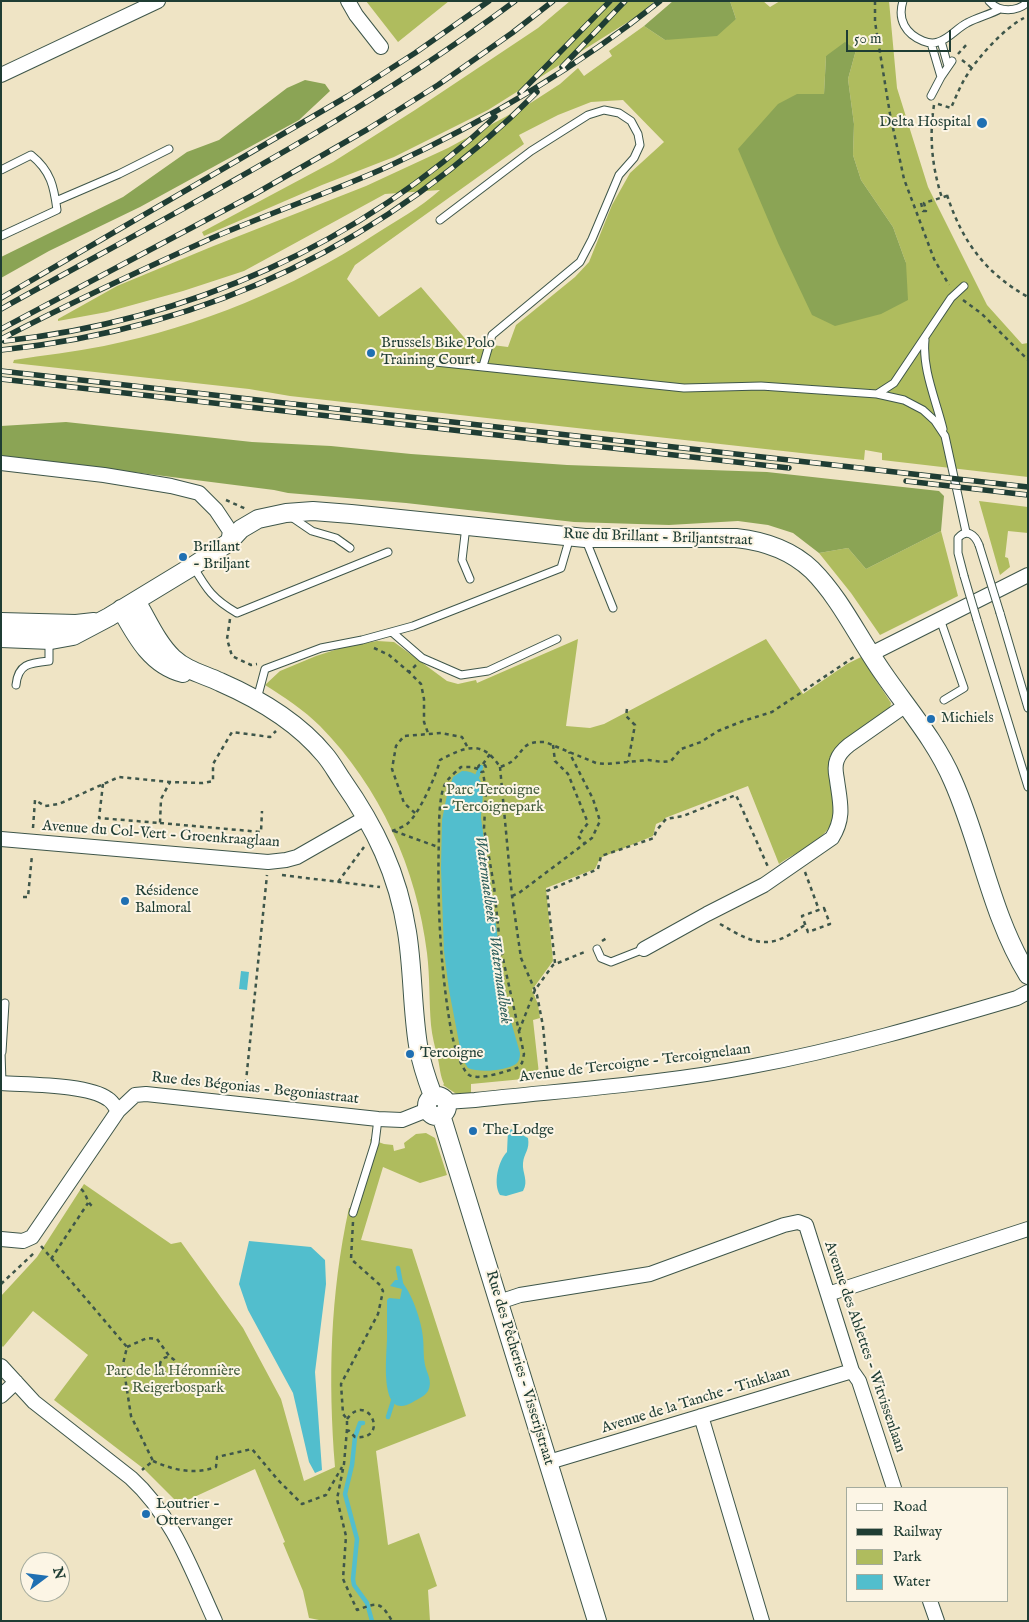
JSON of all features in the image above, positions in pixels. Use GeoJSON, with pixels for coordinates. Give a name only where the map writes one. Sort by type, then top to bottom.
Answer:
{"type":"FeatureCollection","features":[{"type":"Feature","properties":{"kind":"street"},"geometry":{"type":"LineString","coordinates":[[1,75],[158,1]]}},
{"type":"Feature","properties":{"kind":"street"},"geometry":{"type":"LineString","coordinates":[[348,1],[356,15],[381,47]]}},
{"type":"Feature","properties":{"kind":"street"},"geometry":{"type":"LineString","coordinates":[[1,463],[104,475],[171,486],[199,493],[216,510],[230,531],[228,543]]}},
{"type":"Feature","properties":{"kind":"street","name":"Rue du Brillant - Briljantstraat"},"geometry":{"type":"LineString","coordinates":[[276,515],[313,511],[577,538],[736,538],[758,541],[788,552],[811,569],[829,590],[882,672],[933,742],[953,780],[977,845],[1005,933],[1028,975]]}},
{"type":"Feature","properties":{"kind":"street"},"geometry":{"type":"LineString","coordinates":[[1,622],[73,636],[193,566],[228,543],[246,538],[263,528],[276,515]]}},
{"type":"Feature","properties":{"kind":"street"},"geometry":{"type":"LineString","coordinates":[[871,654],[1028,575]]}},
{"type":"Feature","properties":{"kind":"street"},"geometry":{"type":"LineString","coordinates":[[136,600],[163,647],[174,658],[198,674]]}},
{"type":"Feature","properties":{"kind":"street"},"geometry":{"type":"LineString","coordinates":[[121,609],[147,650],[160,663],[181,673],[198,674]]}},
{"type":"Feature","properties":{"kind":"street"},"geometry":{"type":"LineString","coordinates":[[1,638],[49,632]]}},
{"type":"Feature","properties":{"kind":"street","name":"Rue des Pêcheries - Visserijstraat"},"geometry":{"type":"LineString","coordinates":[[198,674],[257,699],[290,721],[325,755],[367,817],[378,838],[388,864],[407,930],[418,1047],[549,1462],[597,1621]]}},
{"type":"Feature","properties":{"kind":"street"},"geometry":{"type":"LineString","coordinates":[[644,949],[772,880],[832,838],[839,827],[841,813],[835,768],[836,761],[841,752],[906,705]]}},
{"type":"Feature","properties":{"kind":"street","name":"Avenue du Col-Vert - Groenkraaglaan"},"geometry":{"type":"LineString","coordinates":[[1,839],[268,862],[298,857],[367,817]]}},
{"type":"Feature","properties":{"kind":"street","name":"Avenue de Tercoigne - Tercoignelaan"},"geometry":{"type":"LineString","coordinates":[[437,1106],[455,1100],[475,1100],[668,1079],[752,1067],[853,1045],[1017,998],[1028,992]]}},
{"type":"Feature","properties":{"kind":"street"},"geometry":{"type":"LineString","coordinates":[[2,1083],[80,1089],[104,1096],[110,1100],[118,1111]]}},
{"type":"Feature","properties":{"kind":"street","name":"Rue des Bégonias - Begoniastraat"},"geometry":{"type":"LineString","coordinates":[[1,1239],[23,1241],[32,1237],[118,1111],[135,1095],[146,1094],[402,1120],[437,1106]]}},
{"type":"Feature","properties":{"kind":"street","name":"Avenue des Ablettes - Witvissenlaan"},"geometry":{"type":"LineString","coordinates":[[499,1302],[520,1295],[650,1274],[784,1225],[798,1222],[806,1225],[852,1371],[859,1381],[894,1487]]}},
{"type":"Feature","properties":{"kind":"street"},"geometry":{"type":"LineString","coordinates":[[828,1294],[1028,1229]]}},
{"type":"Feature","properties":{"kind":"street"},"geometry":{"type":"LineString","coordinates":[[1,1366],[34,1402],[131,1478],[146,1492],[175,1534],[216,1621]]}},
{"type":"Feature","properties":{"kind":"street","name":"Avenue de la Tanche - Tinklaan"},"geometry":{"type":"LineString","coordinates":[[549,1462],[852,1371]]}},
{"type":"Feature","properties":{"kind":"street"},"geometry":{"type":"LineString","coordinates":[[1,1396],[16,1382]]}},
{"type":"Feature","properties":{"kind":"street"},"geometry":{"type":"LineString","coordinates":[[701,1416],[762,1621]]}},
{"type":"Feature","properties":{"kind":"street"},"geometry":{"type":"LineString","coordinates":[[930,1602],[937,1621]]}},
{"type":"Feature","properties":{"kind":"lane"},"geometry":{"type":"LineString","coordinates":[[902,1],[902,23],[906,30],[916,38],[931,43],[941,41],[967,23],[1000,9],[1018,8],[1028,2]]}},
{"type":"Feature","properties":{"kind":"lane"},"geometry":{"type":"LineString","coordinates":[[989,1],[1000,9]]}},
{"type":"Feature","properties":{"kind":"lane"},"geometry":{"type":"LineString","coordinates":[[931,96],[952,61],[941,41]]}},
{"type":"Feature","properties":{"kind":"lane"},"geometry":{"type":"LineString","coordinates":[[931,43],[941,77]]}},
{"type":"Feature","properties":{"kind":"lane"},"geometry":{"type":"LineString","coordinates":[[440,220],[530,152],[588,116],[604,110],[619,112],[631,121],[638,134],[640,145],[634,158],[619,175],[592,239],[580,262],[492,335],[484,366]]}},
{"type":"Feature","properties":{"kind":"lane"},"geometry":{"type":"LineString","coordinates":[[56,201],[119,174],[169,149]]}},
{"type":"Feature","properties":{"kind":"lane"},"geometry":{"type":"LineString","coordinates":[[1,170],[31,155],[43,165],[54,187],[58,210],[1,236]]}},
{"type":"Feature","properties":{"kind":"lane"},"geometry":{"type":"LineString","coordinates":[[878,394],[894,383],[955,295],[964,286]]}},
{"type":"Feature","properties":{"kind":"lane"},"geometry":{"type":"LineString","coordinates":[[926,337],[924,354],[945,436],[966,532]]}},
{"type":"Feature","properties":{"kind":"lane"},"geometry":{"type":"LineString","coordinates":[[416,360],[684,388],[761,386],[878,394],[904,400],[923,410],[935,421],[945,436]]}},
{"type":"Feature","properties":{"kind":"lane"},"geometry":{"type":"LineString","coordinates":[[276,515],[312,531],[336,538],[350,548]]}},
{"type":"Feature","properties":{"kind":"lane"},"geometry":{"type":"LineString","coordinates":[[466,526],[462,560],[470,579]]}},
{"type":"Feature","properties":{"kind":"lane"},"geometry":{"type":"LineString","coordinates":[[1028,708],[977,538],[966,532],[958,538],[964,576],[1028,787]]}},
{"type":"Feature","properties":{"kind":"lane"},"geometry":{"type":"LineString","coordinates":[[577,538],[613,608]]}},
{"type":"Feature","properties":{"kind":"lane"},"geometry":{"type":"LineString","coordinates":[[257,699],[264,669],[321,648],[362,640],[413,626],[560,568],[577,538]]}},
{"type":"Feature","properties":{"kind":"lane"},"geometry":{"type":"LineString","coordinates":[[193,566],[221,605],[237,613],[388,552]]}},
{"type":"Feature","properties":{"kind":"lane"},"geometry":{"type":"LineString","coordinates":[[940,619],[964,688],[944,700]]}},
{"type":"Feature","properties":{"kind":"lane"},"geometry":{"type":"LineString","coordinates":[[16,685],[17,676],[22,668],[30,664],[48,661],[49,632]]}},
{"type":"Feature","properties":{"kind":"lane"},"geometry":{"type":"LineString","coordinates":[[392,632],[422,658],[461,675],[488,671],[557,639]]}},
{"type":"Feature","properties":{"kind":"lane"},"geometry":{"type":"LineString","coordinates":[[597,947],[601,958],[611,962],[644,949]]}},
{"type":"Feature","properties":{"kind":"lane"},"geometry":{"type":"LineString","coordinates":[[2,1083],[2,1052],[6,1003]]}},
{"type":"Feature","properties":{"kind":"lane"},"geometry":{"type":"LineString","coordinates":[[353,1213],[375,1143],[378,1119]]}},
{"type":"Feature","properties":{"kind":"path"},"geometry":{"type":"LineString","coordinates":[[875,1],[875,22],[890,114],[904,179],[934,259],[955,295],[982,314],[1028,360]]}},
{"type":"Feature","properties":{"kind":"path"},"geometry":{"type":"LineString","coordinates":[[942,198],[934,169],[932,152],[932,122],[935,103],[951,108],[964,80],[980,58],[1014,23],[1028,16]]}},
{"type":"Feature","properties":{"kind":"path"},"geometry":{"type":"LineString","coordinates":[[952,61],[972,68]]}},
{"type":"Feature","properties":{"kind":"path"},"geometry":{"type":"LineString","coordinates":[[921,204],[923,211],[926,211],[924,203],[949,195],[959,227],[976,253],[990,270],[1005,283],[1028,297]]}},
{"type":"Feature","properties":{"kind":"path"},"geometry":{"type":"LineString","coordinates":[[199,493],[211,493],[276,515]]}},
{"type":"Feature","properties":{"kind":"path"},"geometry":{"type":"LineString","coordinates":[[233,611],[228,625],[227,639],[232,656],[251,665],[261,664],[264,669]]}},
{"type":"Feature","properties":{"kind":"path"},"geometry":{"type":"LineString","coordinates":[[362,640],[389,655],[421,684],[424,699],[424,722],[428,733]]}},
{"type":"Feature","properties":{"kind":"path"},"geometry":{"type":"LineString","coordinates":[[500,768],[511,762],[526,746],[536,742],[545,742],[596,763],[606,764],[648,760],[671,761],[681,750],[701,742],[718,731],[772,712],[861,653],[871,654]]}},
{"type":"Feature","properties":{"kind":"path"},"geometry":{"type":"LineString","coordinates":[[409,672],[422,658]]}},
{"type":"Feature","properties":{"kind":"path"},"geometry":{"type":"LineString","coordinates":[[627,709],[626,716],[634,725],[628,762]]}},
{"type":"Feature","properties":{"kind":"path"},"geometry":{"type":"LineString","coordinates":[[33,830],[36,800],[45,806],[59,804],[119,777],[170,782],[203,783],[213,781],[213,764],[232,732],[270,737],[276,732]]}},
{"type":"Feature","properties":{"kind":"path"},"geometry":{"type":"LineString","coordinates":[[415,813],[404,804],[392,769],[396,746],[404,736],[441,732],[462,737],[468,748]]}},
{"type":"Feature","properties":{"kind":"path"},"geometry":{"type":"LineString","coordinates":[[552,745],[554,761],[568,774],[588,822],[578,836],[585,844]]}},
{"type":"Feature","properties":{"kind":"path"},"geometry":{"type":"LineString","coordinates":[[438,847],[392,831],[408,824],[437,774],[440,760],[459,750],[468,748],[482,750],[490,754],[500,768],[512,896],[521,958],[535,990],[543,1026],[548,1079]]}},
{"type":"Feature","properties":{"kind":"path"},"geometry":{"type":"LineString","coordinates":[[512,896],[519,893],[585,844],[592,838],[600,821],[592,799],[569,752]]}},
{"type":"Feature","properties":{"kind":"path"},"geometry":{"type":"LineString","coordinates":[[478,769],[478,766],[483,764],[490,754]]}},
{"type":"Feature","properties":{"kind":"path"},"geometry":{"type":"LineString","coordinates":[[483,764],[486,792],[484,828],[494,886],[500,946],[524,1054],[522,1064],[517,1068],[477,1078],[468,1074],[455,1046],[451,1031],[444,984],[438,900],[438,847],[439,813],[445,784],[461,768],[472,767],[483,772]]}},
{"type":"Feature","properties":{"kind":"path"},"geometry":{"type":"LineString","coordinates":[[160,823],[161,799],[170,782]]}},
{"type":"Feature","properties":{"kind":"path"},"geometry":{"type":"LineString","coordinates":[[103,784],[98,818],[261,832],[262,811]]}},
{"type":"Feature","properties":{"kind":"path"},"geometry":{"type":"LineString","coordinates":[[555,963],[547,891],[598,869],[601,856],[654,838],[656,831],[666,819],[683,816],[736,795],[772,880]]}},
{"type":"Feature","properties":{"kind":"path"},"geometry":{"type":"LineString","coordinates":[[486,811],[504,810]]}},
{"type":"Feature","properties":{"kind":"path"},"geometry":{"type":"LineString","coordinates":[[146,841],[148,822]]}},
{"type":"Feature","properties":{"kind":"path"},"geometry":{"type":"LineString","coordinates":[[338,882],[365,845]]}},
{"type":"Feature","properties":{"kind":"path"},"geometry":{"type":"LineString","coordinates":[[23,897],[28,898],[32,855]]}},
{"type":"Feature","properties":{"kind":"path"},"geometry":{"type":"LineString","coordinates":[[800,860],[819,910]]}},
{"type":"Feature","properties":{"kind":"path"},"geometry":{"type":"LineString","coordinates":[[245,1095],[267,873]]}},
{"type":"Feature","properties":{"kind":"path"},"geometry":{"type":"LineString","coordinates":[[276,874],[380,887]]}},
{"type":"Feature","properties":{"kind":"path"},"geometry":{"type":"LineString","coordinates":[[824,908],[830,924],[808,932],[805,925],[802,916],[824,908]]}},
{"type":"Feature","properties":{"kind":"path"},"geometry":{"type":"LineString","coordinates":[[706,914],[740,936],[759,943],[778,940],[805,925]]}},
{"type":"Feature","properties":{"kind":"path"},"geometry":{"type":"LineString","coordinates":[[518,1032],[535,990],[555,963],[597,947],[607,938]]}},
{"type":"Feature","properties":{"kind":"path"},"geometry":{"type":"LineString","coordinates":[[79,1188],[84,1192],[88,1203],[92,1206]]}},
{"type":"Feature","properties":{"kind":"path"},"geometry":{"type":"LineString","coordinates":[[51,1259],[88,1203]]}},
{"type":"Feature","properties":{"kind":"path"},"geometry":{"type":"LineString","coordinates":[[347,1419],[343,1414],[341,1384],[378,1314],[382,1291],[380,1285],[351,1259],[353,1213]]}},
{"type":"Feature","properties":{"kind":"path"},"geometry":{"type":"LineString","coordinates":[[40,1245],[128,1347]]}},
{"type":"Feature","properties":{"kind":"path"},"geometry":{"type":"LineString","coordinates":[[1,1284],[34,1253]]}},
{"type":"Feature","properties":{"kind":"path"},"geometry":{"type":"LineString","coordinates":[[170,1357],[165,1357],[161,1361],[160,1366],[166,1374],[172,1374],[176,1370],[175,1360],[170,1357],[157,1339],[147,1338],[128,1347],[122,1364],[131,1416],[153,1461],[166,1467],[189,1472],[205,1471],[216,1467],[217,1457],[252,1449],[278,1480],[302,1504],[326,1495],[344,1464]]}},
{"type":"Feature","properties":{"kind":"path"},"geometry":{"type":"LineString","coordinates":[[347,1429],[355,1437],[364,1438],[371,1434],[375,1426],[374,1418],[368,1412],[360,1410],[352,1412],[347,1419],[344,1464],[337,1499],[346,1536],[343,1579],[357,1610],[373,1604],[383,1608],[392,1621]]}},
{"type":"Feature","properties":{"kind":"path"},"geometry":{"type":"LineString","coordinates":[[142,1470],[153,1461]]}},
{"type":"Feature","properties":{"kind":"green space"},"geometry":{"type":"Polygon","coordinates":[[[366,1],[449,1],[398,42],[366,1]]]}},
{"type":"Feature","properties":{"kind":"green space"},"geometry":{"type":"Polygon","coordinates":[[[570,1],[655,1],[639,15],[488,110],[394,157],[322,185],[204,236],[202,232],[333,162],[415,110],[538,28],[570,1]]]}},
{"type":"Feature","properties":{"kind":"green space"},"geometry":{"type":"Polygon","coordinates":[[[673,1],[730,1],[736,19],[717,36],[665,40],[644,26],[673,1]]]}},
{"type":"Feature","properties":{"kind":"green space"},"geometry":{"type":"Polygon","coordinates":[[[730,1],[763,1],[770,7],[780,1],[889,1],[897,88],[928,187],[987,305],[1022,344],[1028,343],[1028,477],[882,460],[882,453],[865,450],[864,460],[13,363],[14,360],[82,350],[140,338],[210,316],[278,289],[343,254],[408,214],[440,190],[385,194],[244,271],[183,291],[107,312],[58,321],[58,319],[117,286],[366,186],[448,148],[529,104],[560,84],[578,68],[584,76],[612,56],[609,51],[644,26],[665,40],[736,19],[730,1]],[[856,50],[826,56],[824,94],[797,94],[906,263],[893,227],[861,180],[853,155],[854,124],[848,79],[856,50]],[[623,100],[591,102],[558,115],[519,135],[524,144],[355,265],[347,279],[379,317],[421,287],[468,342],[508,347],[516,325],[575,277],[589,262],[612,205],[630,173],[664,142],[623,100]]]}},
{"type":"Feature","properties":{"kind":"green space"},"geometry":{"type":"Polygon","coordinates":[[[845,42],[856,50],[848,79],[854,124],[853,155],[861,180],[893,227],[906,263],[908,300],[881,314],[835,326],[812,315],[778,243],[738,149],[778,104],[797,94],[824,94],[826,56],[845,42]]]}},
{"type":"Feature","properties":{"kind":"green space"},"geometry":{"type":"Polygon","coordinates":[[[305,80],[325,84],[330,91],[299,120],[140,207],[49,251],[1,278],[1,257],[123,197],[187,152],[219,140],[287,88],[305,80]]]}},
{"type":"Feature","properties":{"kind":"green space"},"geometry":{"type":"Polygon","coordinates":[[[66,422],[252,442],[331,446],[411,454],[567,465],[767,472],[939,491],[944,496],[941,531],[866,569],[848,548],[819,553],[793,533],[768,525],[738,521],[669,525],[574,522],[406,503],[288,493],[101,468],[1,458],[1,426],[66,422]]]}},
{"type":"Feature","properties":{"kind":"green space"},"geometry":{"type":"Polygon","coordinates":[[[979,501],[1028,507],[1028,533],[1008,531],[1005,557],[1008,558],[1010,567],[1000,575],[979,501]]]}},
{"type":"Feature","properties":{"kind":"green space"},"geometry":{"type":"Polygon","coordinates":[[[941,531],[958,596],[880,635],[851,593],[819,553],[848,548],[866,569],[941,531]]]}},
{"type":"Feature","properties":{"kind":"green space","name":"Parc Tercoigne - Tercoignepark"},"geometry":{"type":"Polygon","coordinates":[[[578,639],[566,726],[590,728],[604,724],[766,639],[803,694],[847,664],[861,657],[891,703],[890,708],[830,774],[834,813],[828,829],[813,843],[779,864],[748,786],[665,818],[665,820],[656,824],[653,836],[600,858],[595,869],[546,888],[553,961],[532,990],[538,1004],[540,1018],[533,1020],[539,1074],[544,1074],[544,1077],[471,1084],[471,1096],[458,1095],[443,1085],[431,1029],[428,962],[422,922],[405,860],[392,831],[378,802],[361,775],[341,750],[320,726],[287,699],[265,685],[280,671],[316,656],[344,647],[377,641],[394,642],[447,681],[458,684],[476,680],[477,683],[578,639]]]}},
{"type":"Feature","properties":{"kind":"green space","name":"Parc de la Héronnière - Reigerbospark"},"geometry":{"type":"Polygon","coordinates":[[[426,1133],[435,1138],[447,1175],[420,1183],[383,1167],[361,1240],[412,1249],[466,1416],[376,1451],[388,1545],[419,1533],[437,1586],[428,1590],[430,1621],[324,1621],[309,1618],[303,1591],[255,1469],[179,1504],[144,1469],[54,1400],[88,1355],[33,1311],[3,1347],[1,1345],[1,1296],[37,1257],[84,1184],[171,1244],[181,1242],[243,1328],[281,1399],[304,1481],[335,1467],[331,1369],[334,1305],[349,1208],[351,1208],[371,1144],[370,1139],[393,1145],[394,1151],[405,1148],[404,1143],[416,1134],[426,1133]]]}},
{"type":"Feature","properties":{"kind":"water"},"geometry":{"type":"Polygon","coordinates":[[[462,771],[471,772],[481,781],[483,795],[481,818],[508,1011],[520,1053],[516,1064],[492,1070],[473,1070],[468,1068],[462,1058],[449,990],[444,951],[441,868],[442,820],[453,777],[462,771]]]}},
{"type":"Feature","properties":{"kind":"water"},"geometry":{"type":"Polygon","coordinates":[[[241,971],[249,972],[247,990],[239,989],[241,971]]]}},
{"type":"Feature","properties":{"kind":"water"},"geometry":{"type":"Polygon","coordinates":[[[511,1129],[528,1138],[528,1146],[523,1163],[525,1187],[523,1191],[506,1196],[500,1195],[498,1190],[497,1173],[501,1161],[507,1152],[508,1130],[511,1129]]]}},
{"type":"Feature","properties":{"kind":"water"},"geometry":{"type":"Polygon","coordinates":[[[249,1241],[311,1247],[325,1260],[326,1284],[315,1372],[322,1470],[315,1473],[309,1462],[293,1393],[248,1310],[239,1284],[249,1241]]]}},
{"type":"Feature","properties":{"kind":"water"},"geometry":{"type":"Polygon","coordinates":[[[395,1280],[400,1280],[408,1291],[418,1315],[422,1331],[424,1362],[430,1381],[428,1391],[425,1394],[413,1402],[402,1406],[394,1403],[389,1395],[386,1371],[387,1300],[389,1298],[400,1299],[402,1289],[390,1286],[395,1280]]]}},
{"type":"Feature","properties":{"kind":"waterway","name":"Watermaelbeek - Watermaalbeek"},"geometry":{"type":"LineString","coordinates":[[475,781],[481,767]]}},
{"type":"Feature","properties":{"kind":"waterway","name":"Watermaelbeek - Watermaalbeek"},"geometry":{"type":"LineString","coordinates":[[398,1268],[401,1284]]}},
{"type":"Feature","properties":{"kind":"waterway","name":"Watermaelbeek - Watermaalbeek"},"geometry":{"type":"LineString","coordinates":[[388,1417],[394,1398]]}},
{"type":"Feature","properties":{"kind":"waterway","name":"Watermaelbeek - Watermaalbeek"},"geometry":{"type":"LineString","coordinates":[[363,1423],[360,1423],[355,1437],[352,1465],[345,1494],[357,1539],[354,1585],[367,1603],[372,1621]]}},
{"type":"Feature","properties":{"kind":"railway"},"geometry":{"type":"LineString","coordinates":[[1,298],[348,96],[415,53],[489,1]]}},
{"type":"Feature","properties":{"kind":"railway"},"geometry":{"type":"LineString","coordinates":[[1,309],[198,201],[328,126],[454,45],[515,1]]}},
{"type":"Feature","properties":{"kind":"railway"},"geometry":{"type":"LineString","coordinates":[[1,329],[255,194],[368,129],[438,85],[512,33],[553,1]]}},
{"type":"Feature","properties":{"kind":"railway"},"geometry":{"type":"LineString","coordinates":[[520,93],[610,1]]}},
{"type":"Feature","properties":{"kind":"railway"},"geometry":{"type":"LineString","coordinates":[[562,67],[625,1]]}},
{"type":"Feature","properties":{"kind":"railway"},"geometry":{"type":"LineString","coordinates":[[1,339],[185,250],[387,167],[459,132],[528,92],[596,49],[660,1]]}},
{"type":"Feature","properties":{"kind":"railway"},"geometry":{"type":"LineString","coordinates":[[1,350],[78,339],[152,321],[223,298],[292,269],[357,233],[420,192],[480,145],[537,92]]}},
{"type":"Feature","properties":{"kind":"railway"},"geometry":{"type":"LineString","coordinates":[[4,341],[72,331],[139,315],[205,295],[268,269],[329,238],[387,203],[443,162],[495,117]]}},
{"type":"Feature","properties":{"kind":"railway"},"geometry":{"type":"LineString","coordinates":[[1,371],[1028,487]]}},
{"type":"Feature","properties":{"kind":"railway"},"geometry":{"type":"LineString","coordinates":[[1,379],[789,468]]}},
{"type":"Feature","properties":{"kind":"railway"},"geometry":{"type":"LineString","coordinates":[[906,481],[1028,495]]}},
{"type":"Feature","properties":{"kind":"place","name":"Delta Hospital"},"geometry":{"type":"Point","coordinates":[982,123]}},
{"type":"Feature","properties":{"kind":"place","name":"Brussels Bike Polo Training Court"},"geometry":{"type":"Point","coordinates":[371,353]}},
{"type":"Feature","properties":{"kind":"place","name":"Brillant - Briljant"},"geometry":{"type":"Point","coordinates":[183,557]}},
{"type":"Feature","properties":{"kind":"place","name":"Michiels"},"geometry":{"type":"Point","coordinates":[931,719]}},
{"type":"Feature","properties":{"kind":"place","name":"Résidence Balmoral"},"geometry":{"type":"Point","coordinates":[125,901]}},
{"type":"Feature","properties":{"kind":"place","name":"Tercoigne"},"geometry":{"type":"Point","coordinates":[410,1054]}},
{"type":"Feature","properties":{"kind":"place","name":"The Lodge"},"geometry":{"type":"Point","coordinates":[473,1131]}},
{"type":"Feature","properties":{"kind":"place","name":"Loutrier - Ottervanger"},"geometry":{"type":"Point","coordinates":[146,1514]}}]}
